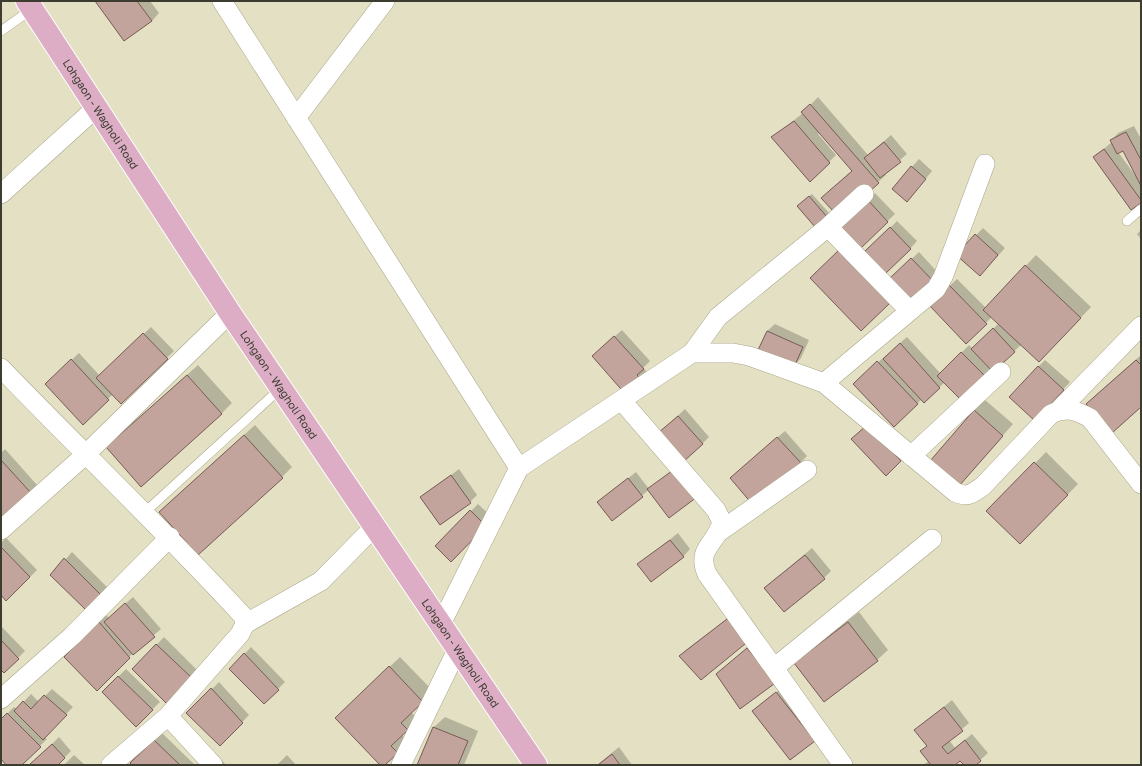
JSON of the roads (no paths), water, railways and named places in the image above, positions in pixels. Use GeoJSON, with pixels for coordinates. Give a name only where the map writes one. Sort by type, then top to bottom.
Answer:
{"type":"FeatureCollection","features":[{"type":"Feature","properties":{"kind":"main road","name":"Lohgaon - Wagholi Road"},"geometry":{"type":"LineString","coordinates":[[30,5],[230,313],[536,765]]}},
{"type":"Feature","properties":{"kind":"street"},"geometry":{"type":"LineString","coordinates":[[222,1],[518,468]]}},
{"type":"Feature","properties":{"kind":"street"},"geometry":{"type":"LineString","coordinates":[[296,118],[385,1]]}},
{"type":"Feature","properties":{"kind":"street"},"geometry":{"type":"LineString","coordinates":[[1,194],[97,107]]}},
{"type":"Feature","properties":{"kind":"street"},"geometry":{"type":"LineString","coordinates":[[824,383],[936,288],[943,277],[985,164]]}},
{"type":"Feature","properties":{"kind":"street"},"geometry":{"type":"LineString","coordinates":[[441,624],[518,468],[622,401],[692,353],[718,318],[828,227],[864,194]]}},
{"type":"Feature","properties":{"kind":"street"},"geometry":{"type":"LineString","coordinates":[[828,227],[910,311]]}},
{"type":"Feature","properties":{"kind":"street"},"geometry":{"type":"LineString","coordinates":[[1,530],[85,455],[230,313]]}},
{"type":"Feature","properties":{"kind":"street"},"geometry":{"type":"LineString","coordinates":[[692,353],[734,353],[749,356],[824,383],[955,492],[964,496],[972,494],[982,486],[1051,414],[1060,409],[1141,326]]}},
{"type":"Feature","properties":{"kind":"street"},"geometry":{"type":"LineString","coordinates":[[1,368],[85,455],[170,538],[244,616],[245,624],[240,634],[168,716],[111,765]]}},
{"type":"Feature","properties":{"kind":"street"},"geometry":{"type":"LineString","coordinates":[[911,456],[1001,372]]}},
{"type":"Feature","properties":{"kind":"street"},"geometry":{"type":"LineString","coordinates":[[622,401],[716,510],[722,522],[719,532]]}},
{"type":"Feature","properties":{"kind":"street"},"geometry":{"type":"LineString","coordinates":[[1060,409],[1078,411],[1090,418],[1141,484]]}},
{"type":"Feature","properties":{"kind":"street"},"geometry":{"type":"LineString","coordinates":[[807,470],[719,532],[703,554],[703,564],[707,574],[843,765]]}},
{"type":"Feature","properties":{"kind":"street"},"geometry":{"type":"LineString","coordinates":[[245,624],[321,581],[375,526]]}},
{"type":"Feature","properties":{"kind":"street"},"geometry":{"type":"LineString","coordinates":[[1,699],[72,636],[170,538]]}},
{"type":"Feature","properties":{"kind":"street"},"geometry":{"type":"LineString","coordinates":[[774,668],[932,539]]}},
{"type":"Feature","properties":{"kind":"street"},"geometry":{"type":"LineString","coordinates":[[401,765],[458,648]]}},
{"type":"Feature","properties":{"kind":"street"},"geometry":{"type":"LineString","coordinates":[[168,716],[213,765]]}},
{"type":"Feature","properties":{"kind":"lane"},"geometry":{"type":"LineString","coordinates":[[1,31],[30,5]]}},
{"type":"Feature","properties":{"kind":"lane"},"geometry":{"type":"LineString","coordinates":[[1127,221],[1141,209]]}},
{"type":"Feature","properties":{"kind":"lane"},"geometry":{"type":"LineString","coordinates":[[144,513],[281,388]]}}]}
